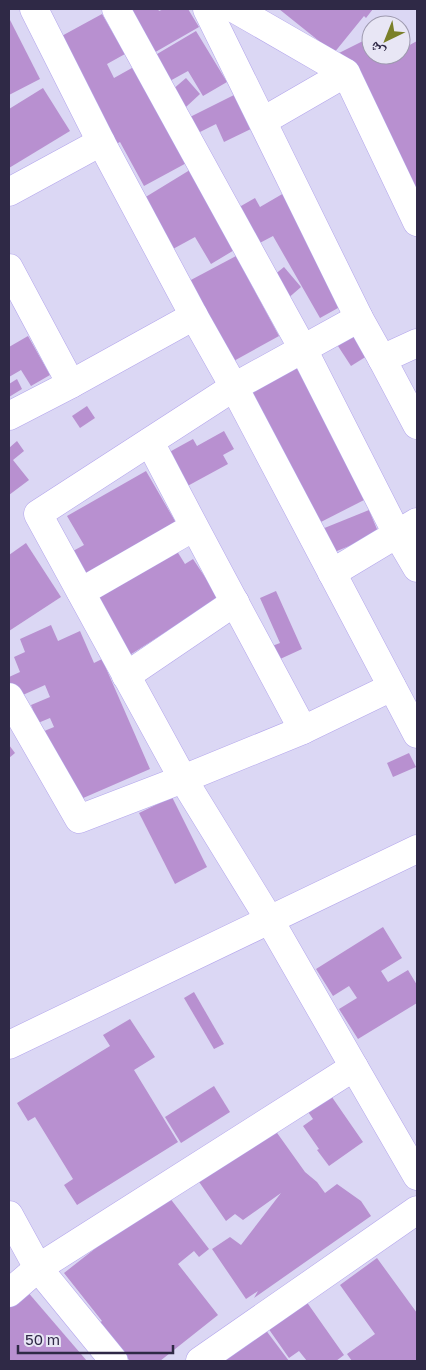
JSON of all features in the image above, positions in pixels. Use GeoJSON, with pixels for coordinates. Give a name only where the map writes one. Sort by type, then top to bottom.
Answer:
{"type":"FeatureCollection","features":[{"type":"Feature","properties":{"kind":"street"},"geometry":{"type":"LineString","coordinates":[[34,9],[101,142],[234,387],[417,734]]}},
{"type":"Feature","properties":{"kind":"street"},"geometry":{"type":"LineString","coordinates":[[116,9],[304,349],[407,528],[417,568]]}},
{"type":"Feature","properties":{"kind":"street"},"geometry":{"type":"LineString","coordinates":[[207,9],[359,318],[417,425]]}},
{"type":"Feature","properties":{"kind":"street"},"geometry":{"type":"LineString","coordinates":[[236,9],[346,73],[417,222]]}},
{"type":"Feature","properties":{"kind":"street"},"geometry":{"type":"LineString","coordinates":[[263,121],[346,73]]}},
{"type":"Feature","properties":{"kind":"street"},"geometry":{"type":"LineString","coordinates":[[9,192],[101,142]]}},
{"type":"Feature","properties":{"kind":"street"},"geometry":{"type":"LineString","coordinates":[[9,268],[71,384]]}},
{"type":"Feature","properties":{"kind":"street"},"geometry":{"type":"LineString","coordinates":[[9,416],[194,316]]}},
{"type":"Feature","properties":{"kind":"street"},"geometry":{"type":"LineString","coordinates":[[359,318],[234,387],[38,514],[183,779],[269,919],[417,1176]]}},
{"type":"Feature","properties":{"kind":"street"},"geometry":{"type":"LineString","coordinates":[[382,359],[417,343]]}},
{"type":"Feature","properties":{"kind":"street"},"geometry":{"type":"LineString","coordinates":[[150,442],[303,730]]}},
{"type":"Feature","properties":{"kind":"street"},"geometry":{"type":"LineString","coordinates":[[81,592],[194,527]]}},
{"type":"Feature","properties":{"kind":"street"},"geometry":{"type":"LineString","coordinates":[[332,573],[407,528]]}},
{"type":"Feature","properties":{"kind":"street"},"geometry":{"type":"LineString","coordinates":[[126,676],[235,602]]}},
{"type":"Feature","properties":{"kind":"street"},"geometry":{"type":"LineString","coordinates":[[9,697],[79,819],[303,730],[392,687]]}},
{"type":"Feature","properties":{"kind":"street"},"geometry":{"type":"LineString","coordinates":[[9,1045],[417,849]]}},
{"type":"Feature","properties":{"kind":"street"},"geometry":{"type":"LineString","coordinates":[[9,1293],[38,1268],[354,1066]]}},
{"type":"Feature","properties":{"kind":"street"},"geometry":{"type":"LineString","coordinates":[[200,1361],[417,1210]]}},
{"type":"Feature","properties":{"kind":"street"},"geometry":{"type":"LineString","coordinates":[[9,1215],[38,1268],[114,1361]]}},
{"type":"Feature","properties":{"kind":"building"},"geometry":{"type":"Polygon","coordinates":[[[126,9],[158,9],[159,11],[164,9],[188,9],[199,27],[152,54],[126,9]]]}},
{"type":"Feature","properties":{"kind":"building"},"geometry":{"type":"Polygon","coordinates":[[[279,9],[373,9],[368,15],[361,15],[361,20],[334,53],[279,9]]]}},
{"type":"Feature","properties":{"kind":"building"},"geometry":{"type":"Polygon","coordinates":[[[102,14],[125,54],[107,64],[114,78],[139,64],[192,160],[144,186],[120,142],[116,144],[58,38],[102,14]]]}},
{"type":"Feature","properties":{"kind":"building"},"geometry":{"type":"Polygon","coordinates":[[[9,18],[40,79],[9,95],[9,18]]]}},
{"type":"Feature","properties":{"kind":"building"},"geometry":{"type":"Polygon","coordinates":[[[196,31],[227,82],[203,96],[188,71],[168,82],[152,57],[196,31]]]}},
{"type":"Feature","properties":{"kind":"building"},"geometry":{"type":"Polygon","coordinates":[[[417,41],[417,209],[339,53],[361,42],[361,65],[411,65],[411,44],[417,41]]]}},
{"type":"Feature","properties":{"kind":"building"},"geometry":{"type":"Polygon","coordinates":[[[186,78],[200,94],[186,107],[172,90],[186,78]]]}},
{"type":"Feature","properties":{"kind":"building"},"geometry":{"type":"Polygon","coordinates":[[[43,88],[70,131],[9,168],[9,109],[43,88]]]}},
{"type":"Feature","properties":{"kind":"building"},"geometry":{"type":"Polygon","coordinates":[[[238,93],[255,127],[224,142],[216,124],[192,136],[184,120],[238,93]]]}},
{"type":"Feature","properties":{"kind":"building"},"geometry":{"type":"Polygon","coordinates":[[[198,165],[236,249],[211,264],[195,237],[173,249],[144,198],[198,165]]]}},
{"type":"Feature","properties":{"kind":"building"},"geometry":{"type":"Polygon","coordinates":[[[284,193],[347,303],[320,318],[273,236],[254,246],[234,210],[255,198],[260,207],[284,193]]]}},
{"type":"Feature","properties":{"kind":"building"},"geometry":{"type":"Polygon","coordinates":[[[236,256],[279,336],[232,362],[189,281],[236,256]]]}},
{"type":"Feature","properties":{"kind":"building"},"geometry":{"type":"Polygon","coordinates":[[[284,267],[301,287],[286,300],[268,280],[284,267]]]}},
{"type":"Feature","properties":{"kind":"building"},"geometry":{"type":"Polygon","coordinates":[[[359,328],[375,351],[351,366],[336,343],[359,328]]]}},
{"type":"Feature","properties":{"kind":"building"},"geometry":{"type":"Polygon","coordinates":[[[28,336],[50,375],[31,386],[21,370],[9,377],[9,347],[28,336]]]}},
{"type":"Feature","properties":{"kind":"building"},"geometry":{"type":"Polygon","coordinates":[[[295,359],[368,498],[315,525],[246,393],[295,359]]]}},
{"type":"Feature","properties":{"kind":"building"},"geometry":{"type":"Polygon","coordinates":[[[17,379],[22,389],[9,397],[9,384],[17,379]]]}},
{"type":"Feature","properties":{"kind":"building"},"geometry":{"type":"Polygon","coordinates":[[[87,406],[95,418],[80,428],[72,416],[87,406]]]}},
{"type":"Feature","properties":{"kind":"building"},"geometry":{"type":"Polygon","coordinates":[[[224,431],[234,449],[223,455],[228,464],[182,489],[164,455],[193,439],[197,446],[224,431]]]}},
{"type":"Feature","properties":{"kind":"building"},"geometry":{"type":"Polygon","coordinates":[[[17,441],[24,451],[13,460],[29,480],[9,495],[9,448],[17,441]]]}},
{"type":"Feature","properties":{"kind":"building"},"geometry":{"type":"Polygon","coordinates":[[[146,471],[179,528],[89,580],[73,551],[84,545],[67,516],[146,471]]]}},
{"type":"Feature","properties":{"kind":"building"},"geometry":{"type":"Polygon","coordinates":[[[369,510],[379,534],[332,553],[322,529],[369,510]]]}},
{"type":"Feature","properties":{"kind":"building"},"geometry":{"type":"Polygon","coordinates":[[[26,543],[61,597],[9,631],[9,555],[26,543]]]}},
{"type":"Feature","properties":{"kind":"building"},"geometry":{"type":"Polygon","coordinates":[[[175,548],[185,564],[193,559],[219,598],[122,660],[101,627],[112,620],[97,598],[175,548]]]}},
{"type":"Feature","properties":{"kind":"building"},"geometry":{"type":"Polygon","coordinates":[[[276,591],[302,649],[278,660],[272,646],[280,643],[260,598],[276,591]]]}},
{"type":"Feature","properties":{"kind":"building"},"geometry":{"type":"Polygon","coordinates":[[[51,625],[58,641],[80,631],[94,663],[102,659],[150,769],[74,802],[37,734],[54,727],[50,718],[38,723],[31,705],[50,697],[45,685],[14,699],[9,688],[9,677],[20,672],[14,657],[25,652],[20,639],[51,625]]]}},
{"type":"Feature","properties":{"kind":"building"},"geometry":{"type":"Polygon","coordinates":[[[9,745],[15,753],[9,758],[9,745]]]}},
{"type":"Feature","properties":{"kind":"building"},"geometry":{"type":"Polygon","coordinates":[[[409,753],[416,767],[393,777],[387,763],[409,753]]]}},
{"type":"Feature","properties":{"kind":"building"},"geometry":{"type":"Polygon","coordinates":[[[172,797],[207,867],[175,884],[139,813],[172,797]]]}},
{"type":"Feature","properties":{"kind":"building"},"geometry":{"type":"Polygon","coordinates":[[[383,927],[402,958],[381,971],[388,982],[408,970],[417,985],[417,1003],[358,1039],[339,1009],[357,998],[349,986],[333,996],[316,969],[383,927]]]}},
{"type":"Feature","properties":{"kind":"building"},"geometry":{"type":"Polygon","coordinates":[[[194,992],[224,1044],[214,1049],[184,998],[194,992]]]}},
{"type":"Feature","properties":{"kind":"building"},"geometry":{"type":"Polygon","coordinates":[[[130,1019],[155,1057],[134,1070],[178,1142],[77,1205],[64,1185],[73,1179],[35,1117],[28,1121],[17,1103],[110,1046],[103,1035],[130,1019]]]}},
{"type":"Feature","properties":{"kind":"building"},"geometry":{"type":"Polygon","coordinates":[[[214,1086],[230,1112],[181,1143],[165,1117],[214,1086]]]}},
{"type":"Feature","properties":{"kind":"building"},"geometry":{"type":"Polygon","coordinates":[[[325,1087],[363,1142],[329,1166],[303,1126],[313,1119],[302,1103],[325,1087]]]}},
{"type":"Feature","properties":{"kind":"building"},"geometry":{"type":"Polygon","coordinates":[[[275,1130],[305,1172],[317,1182],[325,1193],[337,1184],[361,1201],[371,1216],[254,1298],[258,1291],[246,1299],[212,1249],[230,1237],[241,1245],[281,1193],[243,1220],[235,1214],[226,1221],[195,1176],[275,1130]]]}},
{"type":"Feature","properties":{"kind":"building"},"geometry":{"type":"Polygon","coordinates":[[[166,1193],[209,1249],[199,1257],[194,1251],[178,1264],[218,1315],[160,1361],[130,1361],[99,1323],[102,1321],[64,1273],[166,1193]]]}},
{"type":"Feature","properties":{"kind":"building"},"geometry":{"type":"Polygon","coordinates":[[[377,1258],[417,1313],[417,1361],[352,1361],[347,1354],[375,1334],[340,1285],[377,1258]]]}},
{"type":"Feature","properties":{"kind":"building"},"geometry":{"type":"Polygon","coordinates":[[[26,1290],[87,1361],[9,1361],[9,1305],[26,1290]]]}},
{"type":"Feature","properties":{"kind":"building"},"geometry":{"type":"Polygon","coordinates":[[[306,1301],[344,1355],[336,1361],[307,1361],[299,1351],[289,1358],[268,1328],[306,1301]]]}},
{"type":"Feature","properties":{"kind":"building"},"geometry":{"type":"Polygon","coordinates":[[[265,1329],[289,1361],[221,1361],[265,1329]]]}}]}
